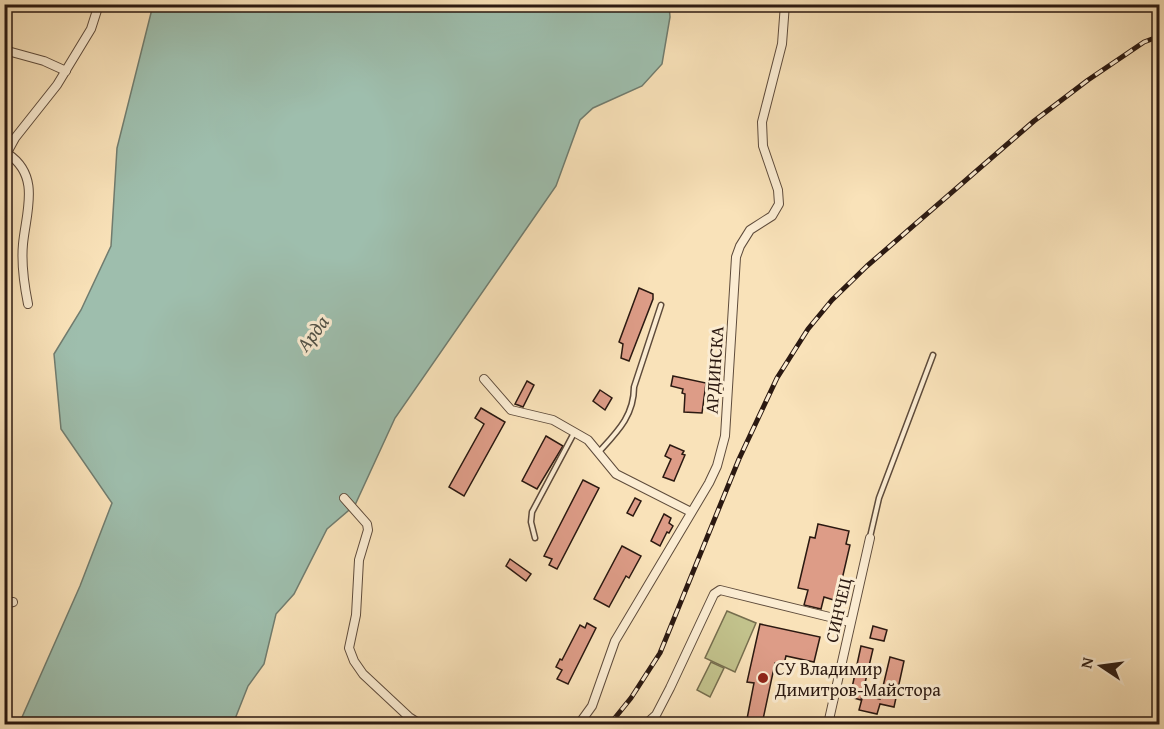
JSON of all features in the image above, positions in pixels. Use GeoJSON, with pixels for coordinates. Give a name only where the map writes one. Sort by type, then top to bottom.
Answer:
{"type":"FeatureCollection","features":[{"type":"Feature","properties":{"kind":"street"},"geometry":{"type":"LineString","coordinates":[[28,304],[22,275],[23,243],[30,195],[20,164],[6,156],[15,138],[66,71],[91,29],[99,4]]}},
{"type":"Feature","properties":{"kind":"street","name":"АРДИНСКА"},"geometry":{"type":"LineString","coordinates":[[579,724],[592,706],[615,641],[717,466],[725,436],[736,257],[750,230],[772,216],[779,204],[778,190],[763,146],[762,122],[782,44],[785,4]]}},
{"type":"Feature","properties":{"kind":"street"},"geometry":{"type":"LineString","coordinates":[[4,50],[44,61],[66,71]]}},
{"type":"Feature","properties":{"kind":"street"},"geometry":{"type":"LineString","coordinates":[[484,379],[511,410],[554,420],[588,440],[616,474],[692,512]]}},
{"type":"Feature","properties":{"kind":"street"},"geometry":{"type":"LineString","coordinates":[[344,498],[367,524],[368,530],[359,560],[356,615],[349,648],[363,674],[409,717],[420,724]]}},
{"type":"Feature","properties":{"kind":"street","name":"СИНЧЕЦ"},"geometry":{"type":"LineString","coordinates":[[828,724],[870,538]]}},
{"type":"Feature","properties":{"kind":"street"},"geometry":{"type":"LineString","coordinates":[[646,724],[656,715],[714,594],[720,590],[850,622]]}},
{"type":"Feature","properties":{"kind":"lane"},"geometry":{"type":"LineString","coordinates":[[598,453],[627,419],[634,398],[634,387],[661,305]]}},
{"type":"Feature","properties":{"kind":"lane"},"geometry":{"type":"LineString","coordinates":[[870,538],[879,498],[933,355]]}},
{"type":"Feature","properties":{"kind":"lane"},"geometry":{"type":"LineString","coordinates":[[535,538],[531,522],[532,512],[574,432]]}},
{"type":"Feature","properties":{"kind":"green space"},"geometry":{"type":"Polygon","coordinates":[[[727,611],[756,623],[735,672],[705,658],[727,611]]]}},
{"type":"Feature","properties":{"kind":"green space"},"geometry":{"type":"Polygon","coordinates":[[[711,662],[724,668],[710,697],[697,690],[711,662]]]}},
{"type":"Feature","properties":{"kind":"water","name":"Арда"},"geometry":{"type":"Polygon","coordinates":[[[153,5],[669,5],[670,17],[662,64],[642,86],[593,108],[580,120],[556,186],[395,418],[355,505],[327,529],[294,594],[276,614],[264,664],[248,686],[233,724],[19,724],[80,586],[112,503],[61,429],[54,354],[81,310],[111,246],[117,148],[153,5]]]}},
{"type":"Feature","properties":{"kind":"building"},"geometry":{"type":"Polygon","coordinates":[[[639,288],[653,294],[653,299],[629,361],[621,358],[623,344],[619,342],[639,288]]]}},
{"type":"Feature","properties":{"kind":"building"},"geometry":{"type":"Polygon","coordinates":[[[673,376],[706,383],[702,413],[684,412],[685,394],[682,393],[683,389],[671,386],[673,376]]]}},
{"type":"Feature","properties":{"kind":"building"},"geometry":{"type":"Polygon","coordinates":[[[527,381],[534,385],[523,407],[515,404],[527,381]]]}},
{"type":"Feature","properties":{"kind":"building"},"geometry":{"type":"Polygon","coordinates":[[[600,390],[612,398],[605,410],[593,401],[600,390]]]}},
{"type":"Feature","properties":{"kind":"building"},"geometry":{"type":"Polygon","coordinates":[[[481,408],[505,422],[464,496],[449,487],[484,424],[475,418],[481,408]]]}},
{"type":"Feature","properties":{"kind":"building"},"geometry":{"type":"Polygon","coordinates":[[[546,436],[563,446],[537,489],[522,481],[546,436]]]}},
{"type":"Feature","properties":{"kind":"building"},"geometry":{"type":"Polygon","coordinates":[[[670,445],[684,451],[682,454],[685,455],[674,481],[663,477],[671,459],[665,456],[670,445]]]}},
{"type":"Feature","properties":{"kind":"building"},"geometry":{"type":"Polygon","coordinates":[[[583,480],[599,488],[557,569],[549,565],[552,559],[544,556],[583,480]]]}},
{"type":"Feature","properties":{"kind":"building"},"geometry":{"type":"Polygon","coordinates":[[[635,498],[641,501],[633,516],[627,513],[635,498]]]}},
{"type":"Feature","properties":{"kind":"building"},"geometry":{"type":"Polygon","coordinates":[[[664,514],[671,518],[669,523],[673,526],[660,546],[651,541],[664,514]]]}},
{"type":"Feature","properties":{"kind":"building"},"geometry":{"type":"Polygon","coordinates":[[[818,524],[849,531],[846,544],[850,545],[837,601],[824,597],[821,609],[804,605],[808,590],[798,588],[810,537],[815,538],[818,524]]]}},
{"type":"Feature","properties":{"kind":"building"},"geometry":{"type":"Polygon","coordinates":[[[622,546],[641,556],[629,578],[626,576],[609,607],[594,599],[622,546]]]}},
{"type":"Feature","properties":{"kind":"building"},"geometry":{"type":"Polygon","coordinates":[[[510,559],[531,574],[526,581],[506,566],[510,559]]]}},
{"type":"Feature","properties":{"kind":"building"},"geometry":{"type":"Polygon","coordinates":[[[587,623],[596,628],[568,684],[557,679],[562,670],[556,667],[580,625],[585,628],[587,623]]]}},
{"type":"Feature","properties":{"kind":"building"},"geometry":{"type":"Polygon","coordinates":[[[760,624],[820,637],[814,662],[786,656],[784,664],[775,663],[762,724],[746,724],[754,683],[747,682],[760,624]]]}},
{"type":"Feature","properties":{"kind":"building"},"geometry":{"type":"Polygon","coordinates":[[[873,626],[887,630],[884,641],[870,638],[873,626]]]}},
{"type":"Feature","properties":{"kind":"building"},"geometry":{"type":"Polygon","coordinates":[[[861,646],[873,649],[861,700],[850,697],[861,646]]]}},
{"type":"Feature","properties":{"kind":"building"},"geometry":{"type":"Polygon","coordinates":[[[890,657],[904,661],[894,707],[880,704],[877,714],[859,710],[863,695],[880,699],[890,657]]]}},
{"type":"Feature","properties":{"kind":"railway"},"geometry":{"type":"LineString","coordinates":[[610,724],[631,698],[660,653],[739,459],[777,378],[808,329],[832,300],[867,266],[1034,121],[1088,80],[1144,42],[1160,36]]}},
{"type":"Feature","properties":{"kind":"place","name":"СУ Владимир Димитров-Майстора"},"geometry":{"type":"Point","coordinates":[763,678]}}]}
